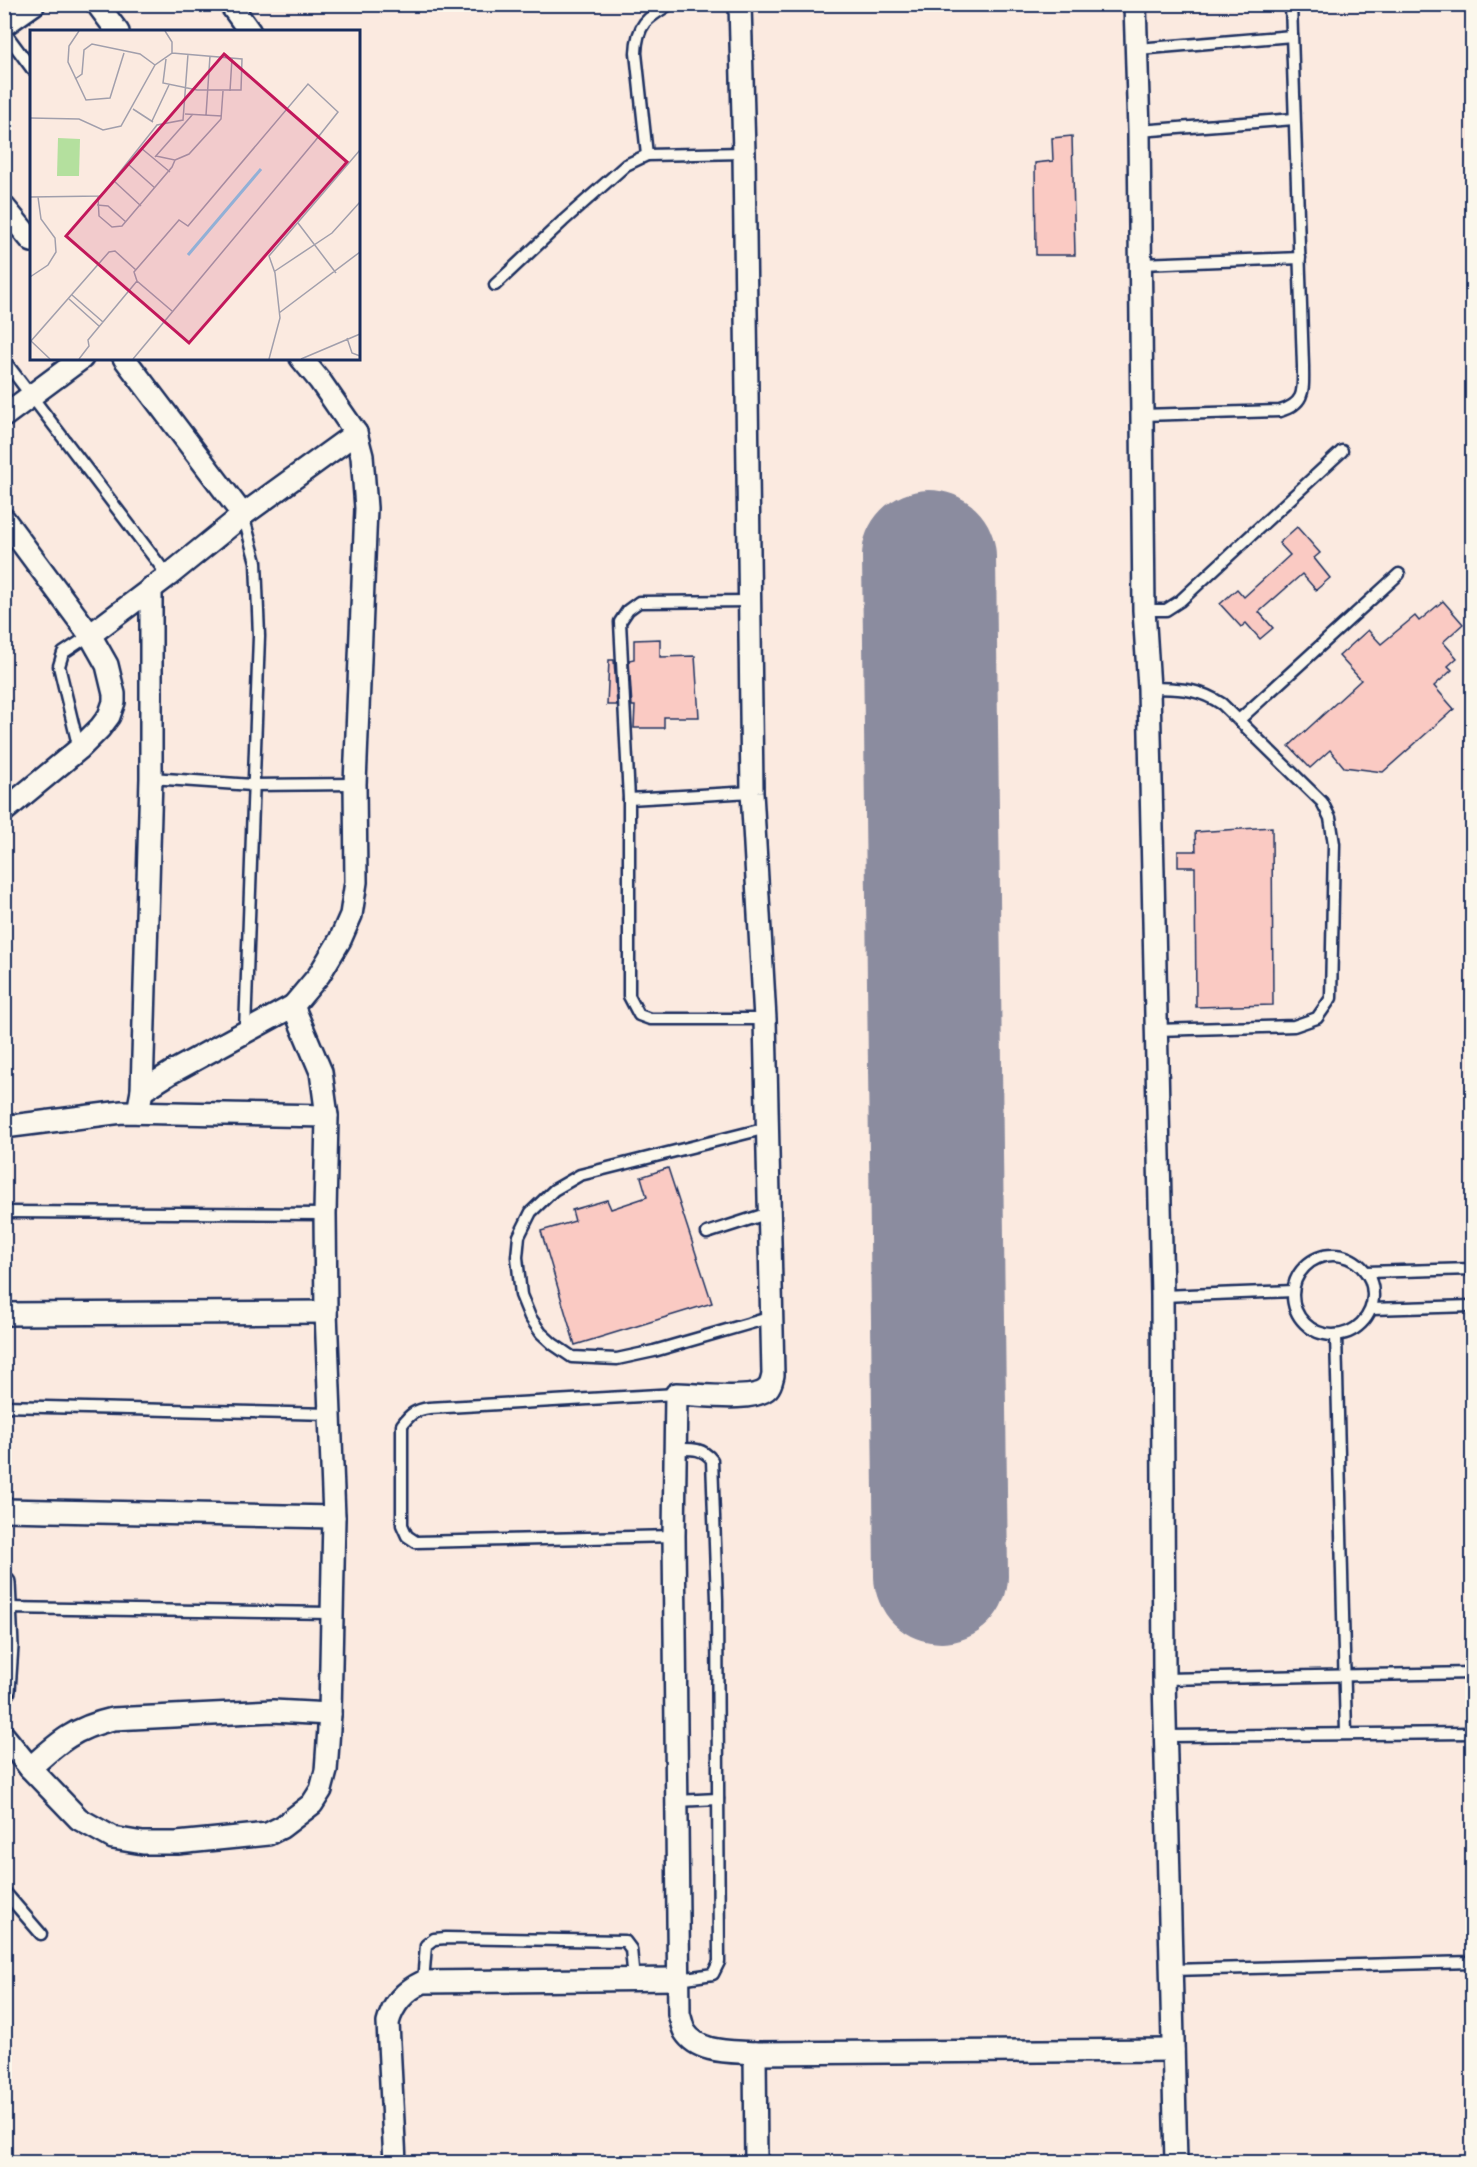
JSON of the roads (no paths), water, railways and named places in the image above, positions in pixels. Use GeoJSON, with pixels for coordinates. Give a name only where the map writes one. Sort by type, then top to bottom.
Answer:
{"type":"FeatureCollection","features":[{"type":"Feature","properties":{"kind":"street"},"geometry":{"type":"LineString","coordinates":[[4,25],[34,4]]}},
{"type":"Feature","properties":{"kind":"street"},"geometry":{"type":"LineString","coordinates":[[97,4],[116,30]]}},
{"type":"Feature","properties":{"kind":"street"},"geometry":{"type":"LineString","coordinates":[[230,4],[249,30]]}},
{"type":"Feature","properties":{"kind":"street"},"geometry":{"type":"LineString","coordinates":[[740,4],[751,601],[752,792],[765,1019],[773,1375],[769,1387],[760,1394],[746,1396],[676,1394],[674,1536],[679,2014],[685,2032],[699,2044],[713,2049],[755,2053],[1173,2050]]}},
{"type":"Feature","properties":{"kind":"street"},"geometry":{"type":"LineString","coordinates":[[1135,4],[1138,49],[1144,610],[1149,688],[1162,1296],[1164,1679],[1176,2163]]}},
{"type":"Feature","properties":{"kind":"street"},"geometry":{"type":"LineString","coordinates":[[4,207],[30,239]]}},
{"type":"Feature","properties":{"kind":"street"},"geometry":{"type":"LineString","coordinates":[[4,416],[79,360]]}},
{"type":"Feature","properties":{"kind":"street"},"geometry":{"type":"LineString","coordinates":[[126,360],[243,515]]}},
{"type":"Feature","properties":{"kind":"street"},"geometry":{"type":"LineString","coordinates":[[140,1102],[172,1072],[293,1006],[319,975],[340,940],[351,915],[356,882],[355,784],[366,508],[362,456],[356,433],[303,360]]}},
{"type":"Feature","properties":{"kind":"street"},"geometry":{"type":"LineString","coordinates":[[90,635],[243,515],[356,433]]}},
{"type":"Feature","properties":{"kind":"street"},"geometry":{"type":"LineString","coordinates":[[4,519],[90,635],[111,675],[114,702],[109,716],[79,749],[4,811]]}},
{"type":"Feature","properties":{"kind":"street"},"geometry":{"type":"LineString","coordinates":[[140,1102],[152,778],[151,588]]}},
{"type":"Feature","properties":{"kind":"street"},"geometry":{"type":"LineString","coordinates":[[4,1736],[30,1768],[79,1819],[113,1838],[143,1843],[177,1843],[268,1834],[282,1827],[312,1804],[321,1790],[326,1771],[330,1714],[334,1517],[326,1312],[327,1116],[321,1072],[293,1006]]}},
{"type":"Feature","properties":{"kind":"street"},"geometry":{"type":"LineString","coordinates":[[4,1127],[93,1115],[140,1102],[327,1116]]}},
{"type":"Feature","properties":{"kind":"street"},"geometry":{"type":"LineString","coordinates":[[4,1314],[326,1312]]}},
{"type":"Feature","properties":{"kind":"street"},"geometry":{"type":"LineString","coordinates":[[4,1510],[334,1517]]}},
{"type":"Feature","properties":{"kind":"street"},"geometry":{"type":"LineString","coordinates":[[4,1583],[7,1646],[4,1690]]}},
{"type":"Feature","properties":{"kind":"street"},"geometry":{"type":"LineString","coordinates":[[30,1768],[74,1732],[94,1723],[113,1719],[273,1711],[330,1714]]}},
{"type":"Feature","properties":{"kind":"street"},"geometry":{"type":"LineString","coordinates":[[395,2163],[388,2022],[391,2012],[410,1988],[423,1982],[679,1979]]}},
{"type":"Feature","properties":{"kind":"street"},"geometry":{"type":"LineString","coordinates":[[755,2053],[756,2163]]}},
{"type":"Feature","properties":{"kind":"lane"},"geometry":{"type":"LineString","coordinates":[[647,155],[636,53],[637,36],[640,28],[652,15],[670,4]]}},
{"type":"Feature","properties":{"kind":"lane"},"geometry":{"type":"LineString","coordinates":[[1142,415],[1280,411],[1294,406],[1299,400],[1303,382],[1291,4]]}},
{"type":"Feature","properties":{"kind":"lane"},"geometry":{"type":"LineString","coordinates":[[4,31],[30,66]]}},
{"type":"Feature","properties":{"kind":"lane"},"geometry":{"type":"LineString","coordinates":[[1138,49],[1292,36]]}},
{"type":"Feature","properties":{"kind":"lane"},"geometry":{"type":"LineString","coordinates":[[1139,131],[1294,119]]}},
{"type":"Feature","properties":{"kind":"lane"},"geometry":{"type":"LineString","coordinates":[[495,285],[562,221],[626,165],[647,155],[744,153]]}},
{"type":"Feature","properties":{"kind":"lane"},"geometry":{"type":"LineString","coordinates":[[1141,264],[1300,258]]}},
{"type":"Feature","properties":{"kind":"lane"},"geometry":{"type":"LineString","coordinates":[[4,360],[168,576]]}},
{"type":"Feature","properties":{"kind":"lane"},"geometry":{"type":"LineString","coordinates":[[1144,610],[1166,610],[1180,601],[1342,451]]}},
{"type":"Feature","properties":{"kind":"lane"},"geometry":{"type":"LineString","coordinates":[[243,515],[253,546],[258,582],[259,636],[245,1031]]}},
{"type":"Feature","properties":{"kind":"lane"},"geometry":{"type":"LineString","coordinates":[[1240,719],[1399,574]]}},
{"type":"Feature","properties":{"kind":"lane"},"geometry":{"type":"LineString","coordinates":[[751,601],[639,602],[628,610],[620,622],[630,799],[629,996],[639,1015],[650,1019],[765,1019]]}},
{"type":"Feature","properties":{"kind":"lane"},"geometry":{"type":"LineString","coordinates":[[79,749],[59,666],[63,653],[90,635]]}},
{"type":"Feature","properties":{"kind":"lane"},"geometry":{"type":"LineString","coordinates":[[1149,688],[1197,691],[1222,704],[1240,719],[1322,802],[1330,818],[1334,844],[1331,998],[1317,1018],[1294,1026],[1156,1030]]}},
{"type":"Feature","properties":{"kind":"lane"},"geometry":{"type":"LineString","coordinates":[[152,778],[252,785],[355,784]]}},
{"type":"Feature","properties":{"kind":"lane"},"geometry":{"type":"LineString","coordinates":[[630,799],[752,792]]}},
{"type":"Feature","properties":{"kind":"lane"},"geometry":{"type":"LineString","coordinates":[[767,1128],[580,1175],[554,1190],[531,1212],[519,1236],[517,1257],[521,1296],[530,1317],[541,1333],[572,1357],[617,1359],[654,1351],[772,1317]]}},
{"type":"Feature","properties":{"kind":"lane"},"geometry":{"type":"LineString","coordinates":[[4,1212],[325,1214]]}},
{"type":"Feature","properties":{"kind":"lane"},"geometry":{"type":"LineString","coordinates":[[707,1233],[769,1213]]}},
{"type":"Feature","properties":{"kind":"lane"},"geometry":{"type":"LineString","coordinates":[[1323,1256],[1343,1256],[1360,1265],[1366,1272],[1372,1284],[1373,1296],[1371,1309],[1363,1322],[1350,1331],[1336,1335],[1313,1330],[1304,1323],[1297,1314],[1293,1291],[1300,1273],[1306,1266],[1323,1256]]}},
{"type":"Feature","properties":{"kind":"lane"},"geometry":{"type":"LineString","coordinates":[[1366,1272],[1473,1269]]}},
{"type":"Feature","properties":{"kind":"lane"},"geometry":{"type":"LineString","coordinates":[[1162,1296],[1293,1291]]}},
{"type":"Feature","properties":{"kind":"lane"},"geometry":{"type":"LineString","coordinates":[[1371,1309],[1473,1306]]}},
{"type":"Feature","properties":{"kind":"lane"},"geometry":{"type":"LineString","coordinates":[[1336,1335],[1346,1733]]}},
{"type":"Feature","properties":{"kind":"lane"},"geometry":{"type":"LineString","coordinates":[[674,1536],[416,1542],[406,1536],[402,1525],[402,1425],[409,1415],[417,1410],[429,1408],[676,1394]]}},
{"type":"Feature","properties":{"kind":"lane"},"geometry":{"type":"LineString","coordinates":[[4,1406],[330,1414]]}},
{"type":"Feature","properties":{"kind":"lane"},"geometry":{"type":"LineString","coordinates":[[675,1449],[697,1449],[707,1453],[712,1460],[717,1600],[719,1962],[712,1974],[679,1979]]}},
{"type":"Feature","properties":{"kind":"lane"},"geometry":{"type":"LineString","coordinates":[[6,1608],[331,1613]]}},
{"type":"Feature","properties":{"kind":"lane"},"geometry":{"type":"LineString","coordinates":[[1164,1679],[1473,1673]]}},
{"type":"Feature","properties":{"kind":"lane"},"geometry":{"type":"LineString","coordinates":[[1166,1736],[1473,1733]]}},
{"type":"Feature","properties":{"kind":"lane"},"geometry":{"type":"LineString","coordinates":[[677,1801],[718,1799]]}},
{"type":"Feature","properties":{"kind":"lane"},"geometry":{"type":"LineString","coordinates":[[4,1892],[41,1934]]}},
{"type":"Feature","properties":{"kind":"lane"},"geometry":{"type":"LineString","coordinates":[[423,1982],[426,1945],[434,1939],[446,1938],[625,1941],[631,1949],[634,1980]]}},
{"type":"Feature","properties":{"kind":"lane"},"geometry":{"type":"LineString","coordinates":[[1171,1970],[1473,1962]]}}]}
